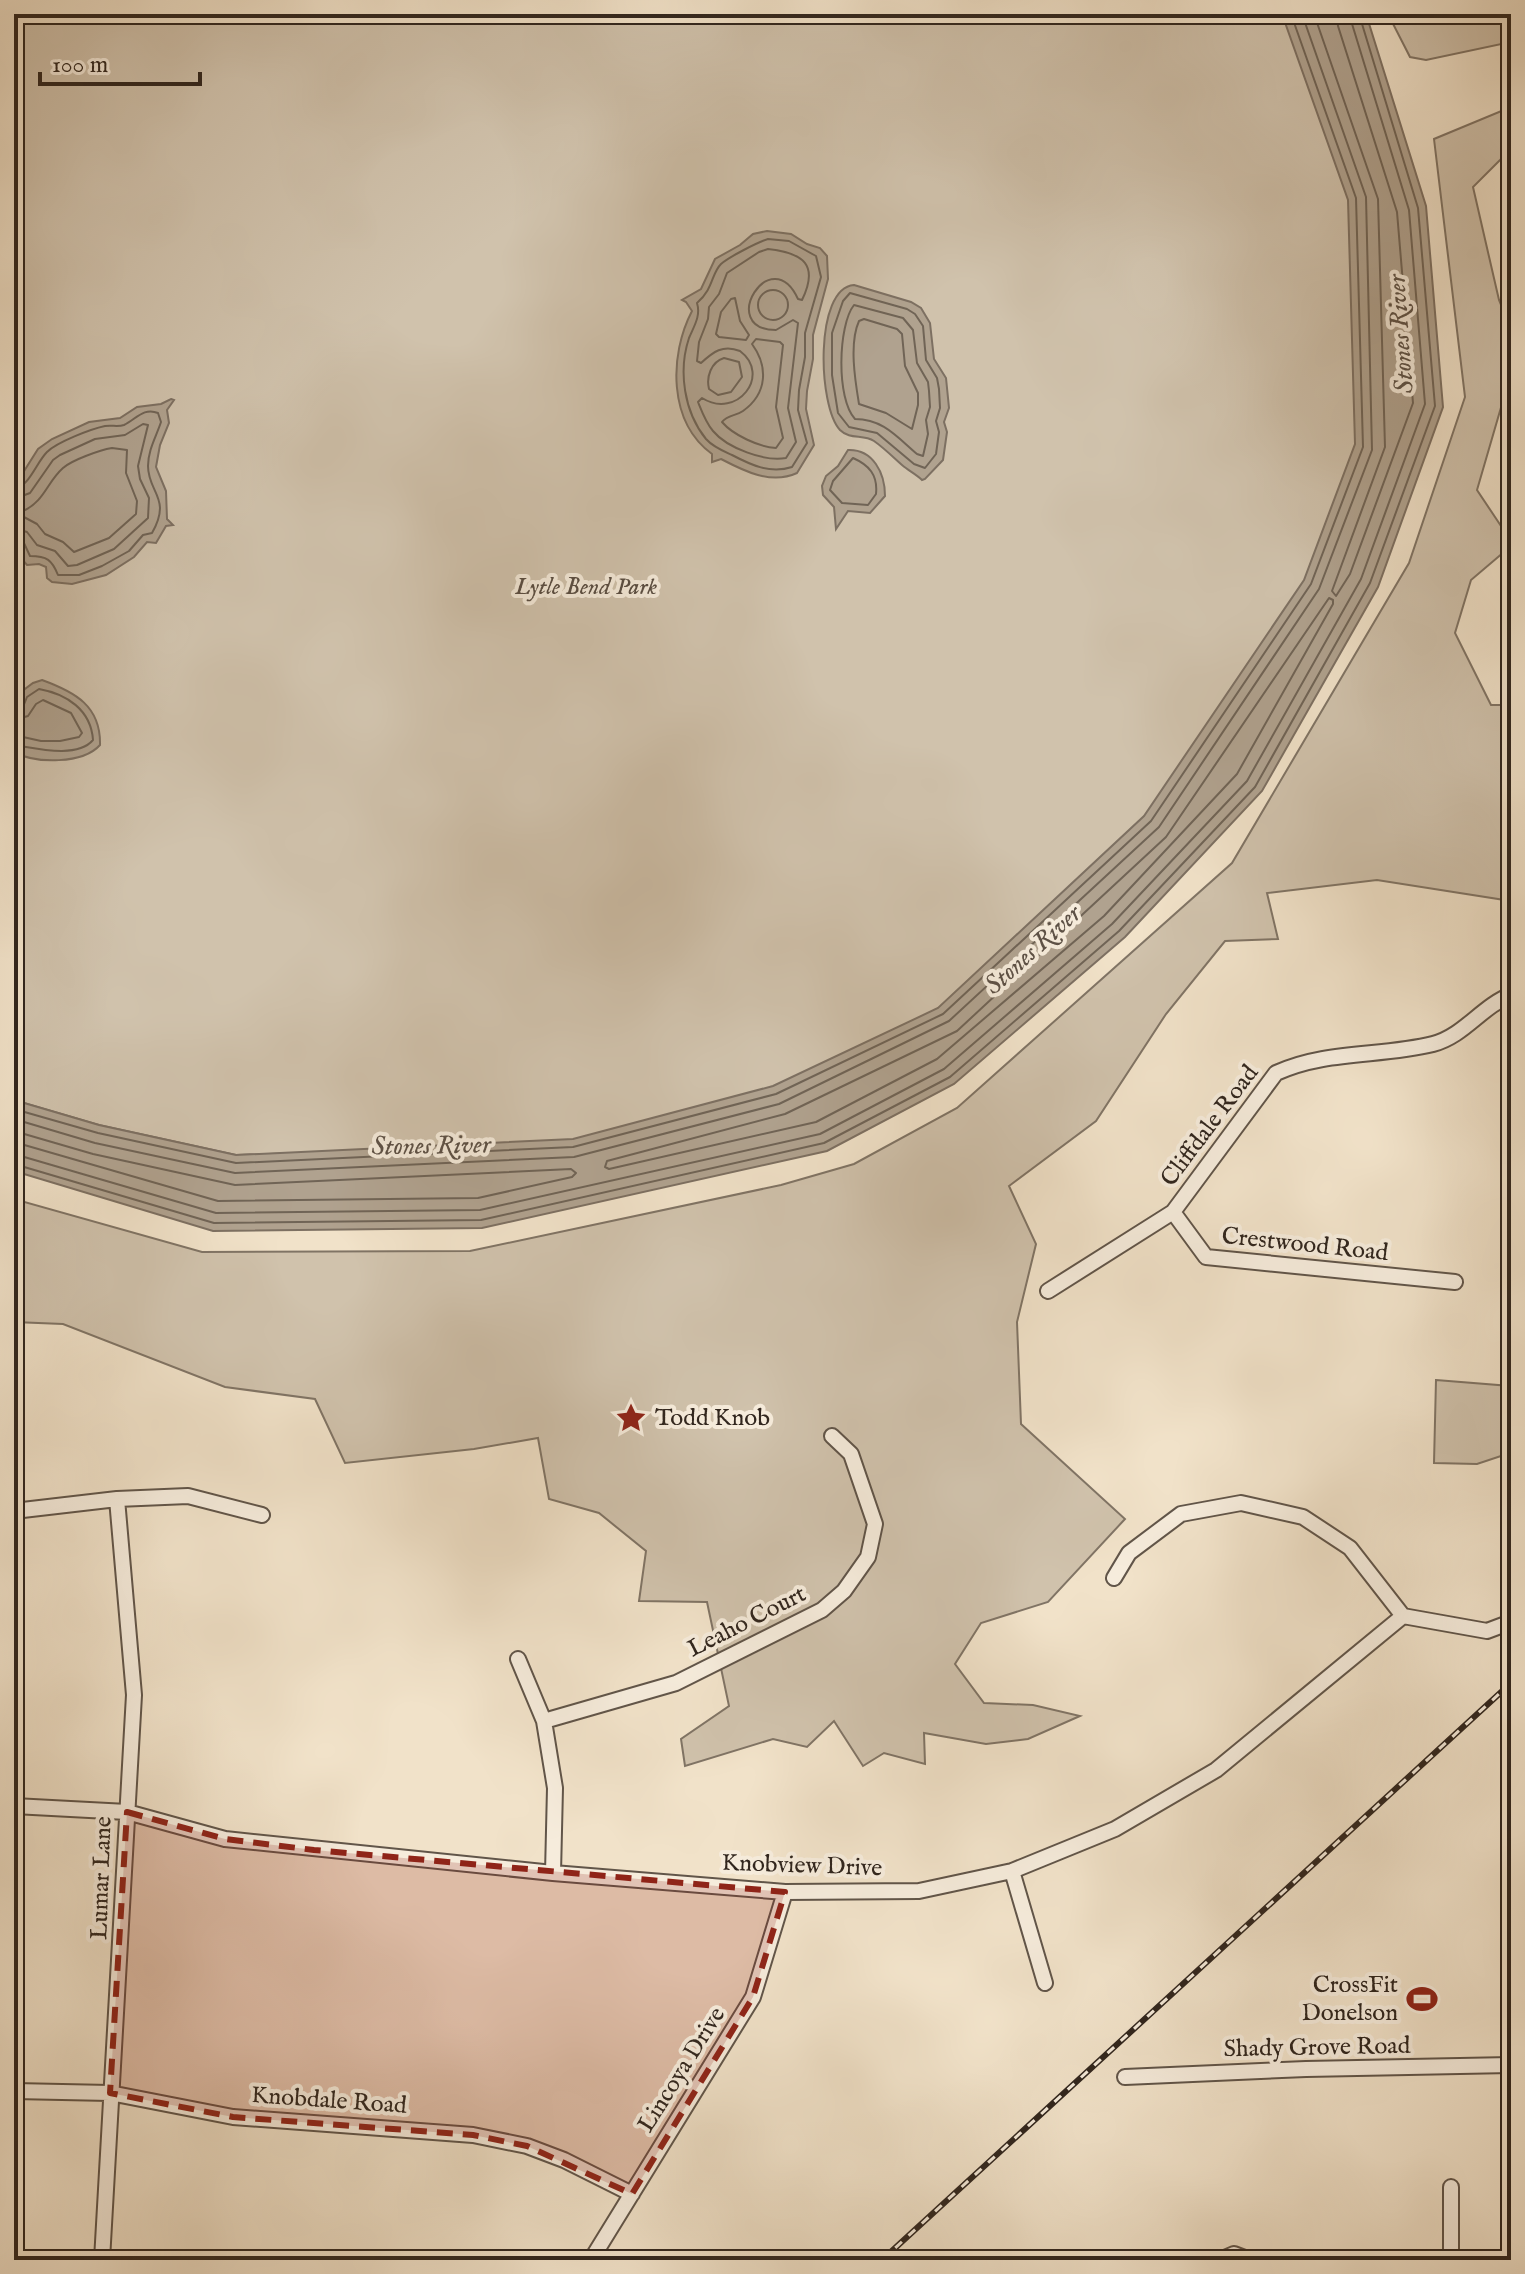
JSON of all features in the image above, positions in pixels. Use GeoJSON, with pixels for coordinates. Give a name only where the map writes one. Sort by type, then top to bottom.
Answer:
{"type":"FeatureCollection","features":[{"type":"Feature","properties":{"kind":"street","name":"Cliffdale Road"},"geometry":{"type":"LineString","coordinates":[[1048,1291],[1173,1212],[1276,1073],[1301,1061],[1433,1044],[1455,1035],[1511,995]]}},
{"type":"Feature","properties":{"kind":"street","name":"Crestwood Road"},"geometry":{"type":"LineString","coordinates":[[1173,1212],[1206,1257],[1455,1282]]}},
{"type":"Feature","properties":{"kind":"street","name":"Leaho Court"},"geometry":{"type":"LineString","coordinates":[[544,1721],[676,1683],[822,1610],[844,1591],[868,1557],[875,1524],[851,1454],[832,1436]]}},
{"type":"Feature","properties":{"kind":"street"},"geometry":{"type":"LineString","coordinates":[[14,1511],[117,1499],[188,1496],[262,1515]]}},
{"type":"Feature","properties":{"kind":"street","name":"Lumar Lane"},"geometry":{"type":"LineString","coordinates":[[102,2260],[134,1695],[117,1499]]}},
{"type":"Feature","properties":{"kind":"street"},"geometry":{"type":"LineString","coordinates":[[1114,1578],[1129,1553],[1181,1514],[1241,1503],[1303,1517],[1350,1548],[1403,1616],[1487,1631],[1511,1622]]}},
{"type":"Feature","properties":{"kind":"street","name":"Knobview Drive"},"geometry":{"type":"LineString","coordinates":[[14,1806],[127,1812],[225,1839],[553,1873],[785,1892],[919,1891],[1012,1871],[1115,1829],[1216,1770],[1403,1616]]}},
{"type":"Feature","properties":{"kind":"street"},"geometry":{"type":"LineString","coordinates":[[518,1659],[544,1721],[555,1788],[553,1873]]}},
{"type":"Feature","properties":{"kind":"street"},"geometry":{"type":"LineString","coordinates":[[1012,1871],[1045,1983]]}},
{"type":"Feature","properties":{"kind":"street","name":"Lincoya Drive"},"geometry":{"type":"LineString","coordinates":[[591,2260],[753,1997],[785,1892]]}},
{"type":"Feature","properties":{"kind":"street","name":"Shady Grove Road"},"geometry":{"type":"LineString","coordinates":[[1125,2077],[1511,2065]]}},
{"type":"Feature","properties":{"kind":"street","name":"Knobdale Road"},"geometry":{"type":"LineString","coordinates":[[14,2091],[110,2093],[233,2117],[473,2135],[527,2146],[564,2160],[632,2194]]}},
{"type":"Feature","properties":{"kind":"street"},"geometry":{"type":"LineString","coordinates":[[1451,2187],[1451,2260]]}},
{"type":"Feature","properties":{"kind":"street"},"geometry":{"type":"LineString","coordinates":[[1220,2260],[1234,2254],[1250,2260]]}},
{"type":"Feature","properties":{"kind":"highlighted area"},"geometry":{"type":"Polygon","coordinates":[[[127,1812],[225,1839],[314,1850],[785,1892],[753,1997],[632,2194],[527,2146],[473,2135],[233,2117],[110,2093],[127,1812]]]}},
{"type":"Feature","properties":{"kind":"green space","name":"Lytle Bend Park"},"geometry":{"type":"Polygon","coordinates":[[[14,14],[1356,14],[1435,397],[1258,774],[784,1137],[236,1155],[99,1125],[14,1100],[14,14]]]}},
{"type":"Feature","properties":{"kind":"green space"},"geometry":{"type":"Polygon","coordinates":[[[1388,14],[1511,14],[1511,42],[1426,60],[1410,57],[1388,14]]]}},
{"type":"Feature","properties":{"kind":"green space"},"geometry":{"type":"Polygon","coordinates":[[[1511,107],[1511,149],[1473,187],[1499,300],[1511,329],[1511,373],[1477,490],[1511,541],[1511,546],[1471,580],[1455,633],[1491,705],[1511,705],[1511,901],[1377,880],[1267,893],[1278,939],[1225,941],[1166,1014],[1096,1121],[1009,1186],[1036,1244],[1017,1322],[1021,1424],[1125,1519],[1048,1602],[981,1623],[955,1664],[984,1703],[1033,1705],[1080,1716],[1028,1739],[986,1744],[924,1733],[925,1764],[884,1753],[863,1766],[834,1721],[807,1747],[773,1739],[685,1766],[681,1739],[729,1706],[707,1602],[639,1601],[646,1551],[599,1513],[549,1499],[538,1438],[474,1449],[345,1463],[315,1399],[225,1387],[63,1324],[14,1322],[14,1199],[202,1252],[470,1251],[781,1185],[854,1164],[957,1108],[1232,863],[1409,563],[1465,397],[1434,139],[1511,107]]]}},
{"type":"Feature","properties":{"kind":"green space"},"geometry":{"type":"Polygon","coordinates":[[[1436,1380],[1510,1386],[1507,1454],[1477,1464],[1434,1463],[1436,1380]]]}},
{"type":"Feature","properties":{"kind":"water","name":"Stones River"},"geometry":{"type":"Polygon","coordinates":[[[1282,14],[1366,14],[1426,206],[1443,407],[1378,587],[1262,791],[1125,937],[954,1084],[827,1151],[482,1228],[213,1231],[14,1171],[14,1100],[99,1125],[236,1155],[573,1139],[773,1086],[938,1008],[1144,816],[1304,580],[1355,444],[1348,200],[1282,14]]]}},
{"type":"Feature","properties":{"kind":"water"},"geometry":{"type":"Polygon","coordinates":[[[767,231],[791,234],[820,248],[827,256],[828,279],[813,335],[813,359],[807,391],[806,409],[814,445],[797,473],[777,478],[748,472],[721,459],[712,462],[712,454],[687,424],[677,387],[679,347],[692,311],[682,300],[701,289],[715,259],[753,234],[767,231]]]}},
{"type":"Feature","properties":{"kind":"water"},"geometry":{"type":"Polygon","coordinates":[[[854,285],[911,302],[921,308],[930,323],[934,359],[946,378],[949,408],[944,422],[947,432],[943,460],[925,479],[922,480],[874,441],[844,433],[833,417],[824,375],[826,326],[841,291],[854,285]]]}},
{"type":"Feature","properties":{"kind":"water"},"geometry":{"type":"Polygon","coordinates":[[[174,400],[167,410],[169,423],[156,467],[166,491],[167,519],[173,525],[166,526],[156,543],[147,542],[134,557],[106,575],[72,584],[52,582],[47,578],[46,567],[27,565],[20,557],[14,537],[14,487],[38,449],[89,422],[120,418],[137,407],[161,404],[174,400]]]}},
{"type":"Feature","properties":{"kind":"water"},"geometry":{"type":"Polygon","coordinates":[[[848,450],[864,454],[876,464],[883,479],[885,496],[870,513],[848,511],[836,529],[834,507],[823,495],[822,486],[826,476],[838,466],[848,450]]]}},
{"type":"Feature","properties":{"kind":"water"},"geometry":{"type":"Polygon","coordinates":[[[42,680],[84,702],[96,720],[100,745],[82,756],[59,760],[34,759],[14,752],[14,706],[17,695],[42,680]]]}},
{"type":"Feature","properties":{"kind":"railway"},"geometry":{"type":"LineString","coordinates":[[882,2260],[1511,1683]]}},
{"type":"Feature","properties":{"kind":"place","name":"Todd Knob"},"geometry":{"type":"Point","coordinates":[631,1418]}},
{"type":"Feature","properties":{"kind":"place","name":"CrossFit Donelson"},"geometry":{"type":"Point","coordinates":[1422,1999]}}]}
